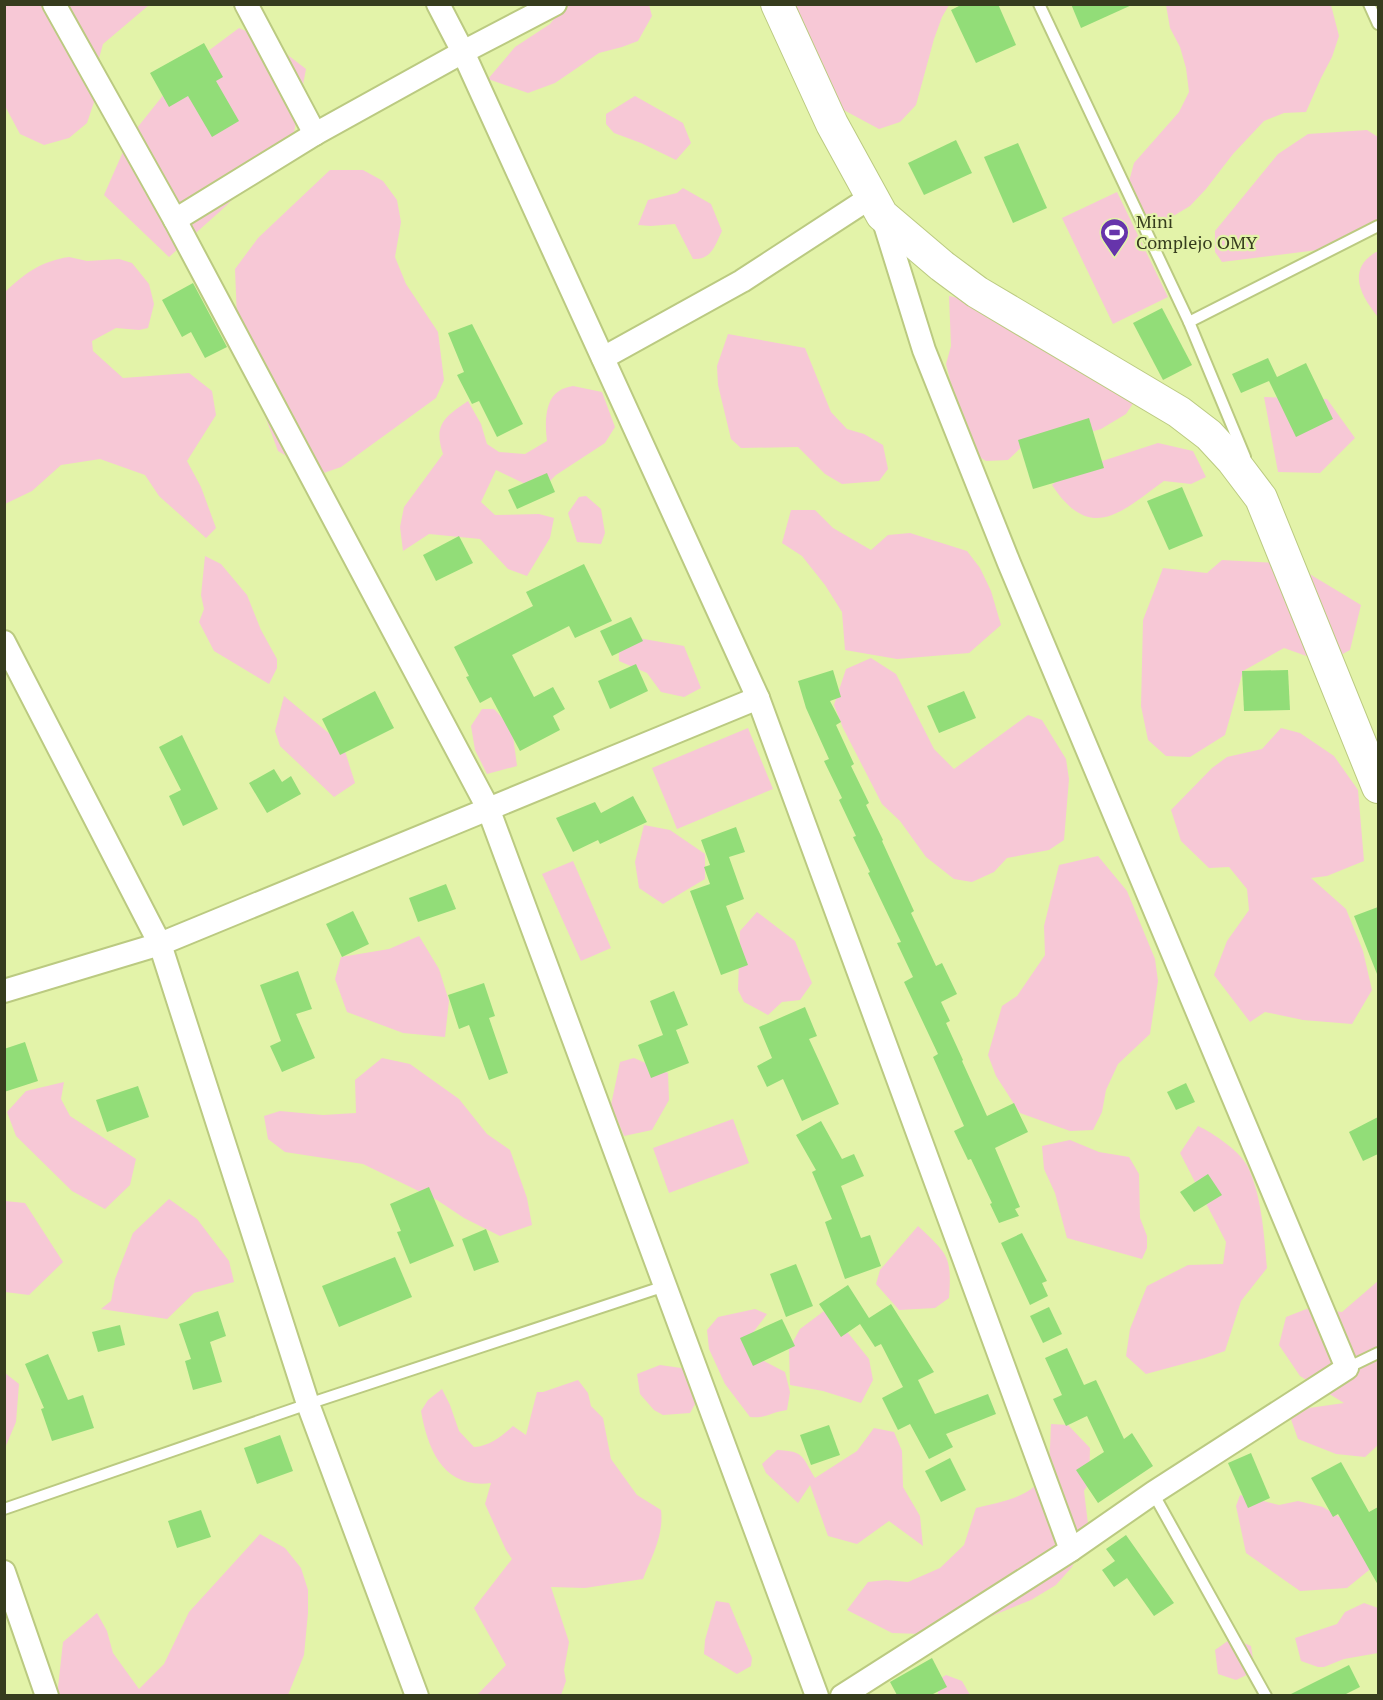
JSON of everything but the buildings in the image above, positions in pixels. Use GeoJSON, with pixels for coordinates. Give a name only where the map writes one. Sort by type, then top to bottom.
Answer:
{"type":"FeatureCollection","features":[{"type":"Feature","properties":{"kind":"main road"},"geometry":{"type":"LineString","coordinates":[[777,4],[832,124],[877,206],[942,266],[978,292],[1179,412],[1209,435],[1233,461],[1261,498],[1378,787]]}},
{"type":"Feature","properties":{"kind":"street"},"geometry":{"type":"LineString","coordinates":[[54,4],[175,220],[488,808],[817,1695]]}},
{"type":"Feature","properties":{"kind":"street"},"geometry":{"type":"LineString","coordinates":[[246,4],[315,134]]}},
{"type":"Feature","properties":{"kind":"street"},"geometry":{"type":"LineString","coordinates":[[438,4],[463,52],[758,698],[1071,1550]]}},
{"type":"Feature","properties":{"kind":"street"},"geometry":{"type":"LineString","coordinates":[[175,220],[315,134],[555,4]]}},
{"type":"Feature","properties":{"kind":"street"},"geometry":{"type":"LineString","coordinates":[[603,358],[877,206],[924,350],[1009,563],[1347,1368],[1153,1493],[1071,1550],[842,1695]]}},
{"type":"Feature","properties":{"kind":"street"},"geometry":{"type":"LineString","coordinates":[[4,642],[160,944],[308,1404],[417,1695]]}},
{"type":"Feature","properties":{"kind":"street"},"geometry":{"type":"LineString","coordinates":[[4,991],[160,944],[758,698]]}},
{"type":"Feature","properties":{"kind":"street"},"geometry":{"type":"LineString","coordinates":[[4,1572],[47,1695]]}},
{"type":"Feature","properties":{"kind":"lane"},"geometry":{"type":"LineString","coordinates":[[1039,4],[1189,322],[1261,498]]}},
{"type":"Feature","properties":{"kind":"lane"},"geometry":{"type":"LineString","coordinates":[[1369,4],[1378,24]]}},
{"type":"Feature","properties":{"kind":"lane"},"geometry":{"type":"LineString","coordinates":[[1189,322],[1378,226]]}},
{"type":"Feature","properties":{"kind":"lane"},"geometry":{"type":"LineString","coordinates":[[4,1509],[308,1404],[665,1286]]}},
{"type":"Feature","properties":{"kind":"lane"},"geometry":{"type":"LineString","coordinates":[[1347,1368],[1378,1353]]}},
{"type":"Feature","properties":{"kind":"lane"},"geometry":{"type":"LineString","coordinates":[[1153,1493],[1266,1695]]}},
{"type":"Feature","properties":{"kind":"shaded area"},"geometry":{"type":"Polygon","coordinates":[[[4,5],[149,5],[103,44],[94,76],[94,102],[87,123],[69,138],[44,145],[20,134],[5,106],[4,5]]]}},
{"type":"Feature","properties":{"kind":"shaded area"},"geometry":{"type":"Polygon","coordinates":[[[565,5],[649,5],[652,16],[638,41],[599,53],[555,83],[528,93],[488,79],[515,47],[550,24],[565,5]]]}},
{"type":"Feature","properties":{"kind":"shaded area"},"geometry":{"type":"Polygon","coordinates":[[[785,5],[949,5],[934,39],[916,105],[900,122],[879,129],[838,107],[785,5]]]}},
{"type":"Feature","properties":{"kind":"shaded area"},"geometry":{"type":"Polygon","coordinates":[[[1166,5],[1331,5],[1339,36],[1332,57],[1306,112],[1284,113],[1264,121],[1190,206],[1170,218],[1148,218],[1130,207],[1128,185],[1134,163],[1179,112],[1189,92],[1186,68],[1180,47],[1170,28],[1166,5]]]}},
{"type":"Feature","properties":{"kind":"shaded area"},"geometry":{"type":"Polygon","coordinates":[[[239,28],[271,42],[306,69],[293,138],[226,206],[169,257],[104,195],[129,138],[184,69],[239,28]]]}},
{"type":"Feature","properties":{"kind":"shaded area"},"geometry":{"type":"Polygon","coordinates":[[[635,96],[683,123],[691,143],[676,160],[614,133],[606,124],[606,114],[635,96]]]}},
{"type":"Feature","properties":{"kind":"shaded area"},"geometry":{"type":"Polygon","coordinates":[[[1367,130],[1378,137],[1378,226],[1326,249],[1222,262],[1215,252],[1215,231],[1278,154],[1308,134],[1367,130]]]}},
{"type":"Feature","properties":{"kind":"shaded area"},"geometry":{"type":"Polygon","coordinates":[[[330,170],[363,170],[383,181],[397,200],[401,222],[395,257],[406,284],[438,332],[444,380],[436,398],[341,467],[318,475],[278,451],[238,343],[235,269],[258,238],[330,170]]]}},
{"type":"Feature","properties":{"kind":"shaded area"},"geometry":{"type":"Polygon","coordinates":[[[683,188],[711,204],[722,231],[712,251],[699,259],[693,259],[675,224],[638,225],[648,200],[677,193],[683,188]]]}},
{"type":"Feature","properties":{"kind":"shaded area","name":"Mini Complejo OMY"},"geometry":{"type":"Polygon","coordinates":[[[1117,192],[1168,297],[1113,324],[1062,218],[1117,192]]]}},
{"type":"Feature","properties":{"kind":"shaded area"},"geometry":{"type":"Polygon","coordinates":[[[1378,252],[1378,317],[1366,301],[1359,283],[1361,267],[1378,252]]]}},
{"type":"Feature","properties":{"kind":"shaded area"},"geometry":{"type":"Polygon","coordinates":[[[69,257],[87,261],[119,259],[132,263],[149,284],[154,304],[148,328],[139,330],[116,328],[92,341],[93,351],[123,378],[189,373],[212,391],[216,415],[187,461],[201,487],[216,528],[206,538],[159,496],[145,475],[100,459],[61,465],[32,491],[5,504],[5,292],[34,269],[69,257]]]}},
{"type":"Feature","properties":{"kind":"shaded area"},"geometry":{"type":"Polygon","coordinates":[[[949,296],[1042,316],[1061,328],[1079,334],[1151,389],[1144,387],[1126,414],[1101,429],[1077,436],[1030,439],[1008,460],[986,461],[968,450],[946,364],[951,346],[949,296]]]}},
{"type":"Feature","properties":{"kind":"shaded area"},"geometry":{"type":"Polygon","coordinates":[[[728,334],[805,348],[831,412],[847,429],[864,434],[883,445],[888,469],[879,481],[842,484],[825,474],[798,447],[741,448],[731,439],[718,385],[717,366],[728,334]]]}},
{"type":"Feature","properties":{"kind":"shaded area"},"geometry":{"type":"Polygon","coordinates":[[[573,386],[602,392],[615,427],[605,443],[556,475],[540,491],[496,470],[481,502],[495,515],[539,514],[554,518],[550,538],[527,576],[508,569],[480,539],[429,534],[403,551],[400,527],[404,507],[443,454],[439,435],[440,428],[447,417],[468,401],[481,424],[487,444],[499,452],[525,454],[547,441],[546,421],[551,400],[561,390],[573,386]]]}},
{"type":"Feature","properties":{"kind":"shaded area"},"geometry":{"type":"Polygon","coordinates":[[[1264,397],[1327,399],[1355,438],[1320,473],[1278,472],[1264,397]]]}},
{"type":"Feature","properties":{"kind":"shaded area"},"geometry":{"type":"Polygon","coordinates":[[[1158,443],[1193,451],[1206,477],[1191,484],[1164,481],[1120,511],[1106,517],[1093,518],[1080,514],[1066,503],[1052,485],[1065,473],[1158,443]]]}},
{"type":"Feature","properties":{"kind":"shaded area"},"geometry":{"type":"Polygon","coordinates":[[[586,496],[601,509],[605,533],[601,544],[577,542],[568,513],[579,497],[586,496]]]}},
{"type":"Feature","properties":{"kind":"shaded area"},"geometry":{"type":"Polygon","coordinates":[[[791,510],[815,510],[833,528],[871,550],[888,535],[910,533],[967,551],[980,568],[991,591],[1001,625],[969,653],[897,659],[845,650],[842,612],[825,585],[802,556],[782,543],[791,510]]]}},
{"type":"Feature","properties":{"kind":"shaded area"},"geometry":{"type":"Polygon","coordinates":[[[205,556],[221,564],[247,595],[261,630],[277,659],[277,668],[269,684],[214,651],[199,622],[204,609],[201,595],[205,556]]]}},
{"type":"Feature","properties":{"kind":"shaded area"},"geometry":{"type":"Polygon","coordinates":[[[1222,560],[1293,564],[1361,605],[1350,650],[1326,663],[1284,648],[1243,671],[1225,735],[1190,757],[1166,756],[1148,740],[1141,706],[1143,620],[1163,568],[1207,573],[1222,560]]]}},
{"type":"Feature","properties":{"kind":"shaded area"},"geometry":{"type":"Polygon","coordinates":[[[638,638],[684,646],[701,688],[684,697],[661,692],[647,673],[619,661],[619,640],[638,638]]]}},
{"type":"Feature","properties":{"kind":"shaded area"},"geometry":{"type":"Polygon","coordinates":[[[871,658],[896,674],[934,749],[954,769],[1028,715],[1042,720],[1066,759],[1069,779],[1064,840],[1049,850],[1007,858],[994,872],[972,882],[954,879],[926,857],[900,821],[882,804],[843,728],[834,705],[846,669],[871,658]]]}},
{"type":"Feature","properties":{"kind":"shaded area"},"geometry":{"type":"Polygon","coordinates":[[[284,696],[343,745],[355,783],[334,797],[280,746],[275,731],[284,696]]]}},
{"type":"Feature","properties":{"kind":"shaded area"},"geometry":{"type":"Polygon","coordinates":[[[482,709],[494,709],[512,728],[517,766],[487,774],[475,750],[471,726],[482,709]]]}},
{"type":"Feature","properties":{"kind":"shaded area"},"geometry":{"type":"Polygon","coordinates":[[[748,728],[773,789],[677,829],[652,768],[748,728]]]}},
{"type":"Feature","properties":{"kind":"shaded area"},"geometry":{"type":"Polygon","coordinates":[[[1281,728],[1300,733],[1334,756],[1358,790],[1364,861],[1327,876],[1311,878],[1346,909],[1363,951],[1372,990],[1352,1024],[1303,1020],[1265,1012],[1250,1022],[1214,975],[1227,941],[1249,910],[1247,889],[1229,867],[1209,868],[1181,841],[1171,810],[1212,768],[1227,757],[1262,749],[1281,728]]]}},
{"type":"Feature","properties":{"kind":"shaded area"},"geometry":{"type":"Polygon","coordinates":[[[644,825],[670,830],[705,854],[705,879],[663,904],[639,888],[635,862],[644,825]]]}},
{"type":"Feature","properties":{"kind":"shaded area"},"geometry":{"type":"Polygon","coordinates":[[[1098,856],[1127,891],[1155,959],[1158,981],[1150,1034],[1118,1064],[1106,1090],[1102,1112],[1093,1130],[1070,1131],[1020,1113],[996,1076],[988,1055],[1002,1006],[1017,996],[1045,955],[1044,926],[1059,865],[1098,856]]]}},
{"type":"Feature","properties":{"kind":"shaded area"},"geometry":{"type":"Polygon","coordinates":[[[573,861],[611,948],[581,961],[542,874],[573,861]]]}},
{"type":"Feature","properties":{"kind":"shaded area"},"geometry":{"type":"Polygon","coordinates":[[[757,912],[795,941],[812,983],[800,1000],[782,1002],[768,1015],[744,1002],[738,990],[740,931],[757,912]]]}},
{"type":"Feature","properties":{"kind":"shaded area"},"geometry":{"type":"Polygon","coordinates":[[[419,936],[439,969],[449,1001],[445,1037],[403,1033],[347,1012],[335,979],[341,957],[389,949],[419,936]]]}},
{"type":"Feature","properties":{"kind":"shaded area"},"geometry":{"type":"Polygon","coordinates":[[[382,1058],[410,1064],[459,1099],[487,1134],[510,1150],[527,1198],[532,1225],[500,1236],[464,1218],[437,1200],[363,1164],[285,1152],[268,1139],[264,1116],[280,1111],[323,1115],[356,1113],[355,1080],[382,1058]]]}},
{"type":"Feature","properties":{"kind":"shaded area"},"geometry":{"type":"Polygon","coordinates":[[[634,1058],[668,1073],[669,1100],[652,1130],[624,1136],[611,1105],[620,1062],[634,1058]]]}},
{"type":"Feature","properties":{"kind":"shaded area"},"geometry":{"type":"Polygon","coordinates":[[[64,1082],[61,1099],[70,1116],[136,1159],[130,1185],[105,1209],[72,1191],[16,1136],[7,1112],[26,1091],[64,1082]]]}},
{"type":"Feature","properties":{"kind":"shaded area"},"geometry":{"type":"Polygon","coordinates":[[[733,1119],[749,1163],[669,1193],[653,1148],[733,1119]]]}},
{"type":"Feature","properties":{"kind":"shaded area"},"geometry":{"type":"Polygon","coordinates":[[[1198,1126],[1233,1149],[1248,1167],[1259,1203],[1267,1268],[1241,1301],[1225,1351],[1146,1374],[1126,1356],[1130,1329],[1147,1286],[1188,1265],[1223,1264],[1226,1242],[1180,1153],[1198,1126]]]}},
{"type":"Feature","properties":{"kind":"shaded area"},"geometry":{"type":"Polygon","coordinates":[[[1070,1140],[1099,1152],[1129,1157],[1139,1174],[1140,1218],[1147,1236],[1147,1248],[1142,1259],[1067,1238],[1055,1193],[1044,1169],[1042,1146],[1070,1140]]]}},
{"type":"Feature","properties":{"kind":"shaded area"},"geometry":{"type":"Polygon","coordinates":[[[169,1199],[197,1219],[229,1261],[234,1282],[194,1293],[167,1319],[101,1309],[111,1301],[115,1279],[133,1233],[169,1199]]]}},
{"type":"Feature","properties":{"kind":"shaded area"},"geometry":{"type":"Polygon","coordinates":[[[5,1201],[25,1203],[63,1262],[29,1295],[5,1292],[5,1201]]]}},
{"type":"Feature","properties":{"kind":"shaded area"},"geometry":{"type":"Polygon","coordinates":[[[918,1226],[936,1243],[946,1257],[950,1273],[949,1298],[935,1308],[899,1310],[876,1284],[880,1270],[918,1226]]]}},
{"type":"Feature","properties":{"kind":"shaded area"},"geometry":{"type":"Polygon","coordinates":[[[1378,1281],[1378,1445],[1365,1457],[1336,1454],[1298,1439],[1288,1411],[1344,1403],[1300,1376],[1279,1345],[1286,1317],[1309,1308],[1342,1312],[1378,1281]]]}},
{"type":"Feature","properties":{"kind":"shaded area"},"geometry":{"type":"Polygon","coordinates":[[[828,1308],[869,1359],[873,1380],[861,1403],[823,1391],[790,1385],[789,1349],[800,1329],[828,1308]]]}},
{"type":"Feature","properties":{"kind":"shaded area"},"geometry":{"type":"Polygon","coordinates":[[[755,1309],[767,1314],[746,1342],[760,1359],[785,1372],[790,1392],[787,1410],[765,1416],[750,1417],[725,1384],[709,1349],[707,1330],[718,1317],[755,1309]]]}},
{"type":"Feature","properties":{"kind":"shaded area"},"geometry":{"type":"Polygon","coordinates":[[[660,1365],[688,1369],[700,1395],[690,1413],[663,1415],[654,1410],[640,1394],[637,1374],[660,1365]]]}},
{"type":"Feature","properties":{"kind":"shaded area"},"geometry":{"type":"Polygon","coordinates":[[[5,1373],[19,1384],[16,1422],[5,1448],[5,1373]]]}},
{"type":"Feature","properties":{"kind":"shaded area"},"geometry":{"type":"Polygon","coordinates":[[[578,1380],[588,1393],[591,1406],[603,1418],[611,1459],[637,1495],[661,1510],[661,1528],[656,1545],[643,1579],[585,1588],[551,1587],[569,1642],[564,1670],[566,1681],[561,1695],[477,1695],[506,1665],[474,1608],[512,1559],[485,1504],[491,1483],[461,1480],[441,1464],[428,1440],[421,1411],[428,1400],[442,1389],[459,1431],[474,1447],[480,1446],[495,1440],[513,1426],[526,1435],[537,1392],[578,1380]]]}},
{"type":"Feature","properties":{"kind":"shaded area"},"geometry":{"type":"Polygon","coordinates":[[[1051,1424],[1068,1425],[1090,1448],[1089,1483],[1084,1491],[1089,1532],[1072,1567],[1056,1585],[1031,1600],[982,1620],[955,1629],[921,1634],[892,1633],[847,1610],[868,1582],[886,1580],[908,1582],[940,1568],[964,1545],[976,1508],[1008,1500],[1036,1485],[1047,1467],[1051,1424]]]}},
{"type":"Feature","properties":{"kind":"shaded area"},"geometry":{"type":"Polygon","coordinates":[[[874,1428],[894,1432],[902,1451],[903,1487],[920,1516],[923,1546],[889,1521],[857,1544],[828,1536],[810,1485],[798,1503],[766,1473],[762,1464],[777,1450],[793,1452],[802,1456],[815,1478],[857,1451],[874,1428]]]}},
{"type":"Feature","properties":{"kind":"shaded area"},"geometry":{"type":"Polygon","coordinates":[[[1240,1495],[1279,1505],[1298,1501],[1323,1507],[1344,1520],[1374,1566],[1347,1588],[1300,1591],[1246,1553],[1236,1506],[1240,1495]]]}},
{"type":"Feature","properties":{"kind":"shaded area"},"geometry":{"type":"Polygon","coordinates":[[[260,1534],[285,1548],[301,1568],[308,1590],[304,1655],[288,1695],[57,1696],[63,1642],[97,1613],[107,1631],[113,1653],[139,1689],[164,1664],[189,1612],[260,1534]]]}},
{"type":"Feature","properties":{"kind":"shaded area"},"geometry":{"type":"Polygon","coordinates":[[[716,1601],[729,1603],[752,1658],[751,1666],[737,1674],[704,1654],[705,1640],[716,1601]]]}},
{"type":"Feature","properties":{"kind":"shaded area"},"geometry":{"type":"Polygon","coordinates":[[[1364,1603],[1378,1608],[1378,1653],[1344,1659],[1324,1667],[1301,1661],[1295,1638],[1337,1624],[1345,1612],[1364,1603]]]}},
{"type":"Feature","properties":{"kind":"shaded area"},"geometry":{"type":"Polygon","coordinates":[[[1232,1638],[1251,1646],[1255,1671],[1236,1680],[1218,1674],[1215,1650],[1232,1638]]]}},
{"type":"Feature","properties":{"kind":"shaded area"},"geometry":{"type":"Polygon","coordinates":[[[946,1675],[962,1681],[970,1695],[938,1696],[938,1680],[946,1675]]]}},
{"type":"Feature","properties":{"kind":"place","name":"Mini Complejo OMY"},"geometry":{"type":"Point","coordinates":[1115,258]}}]}
